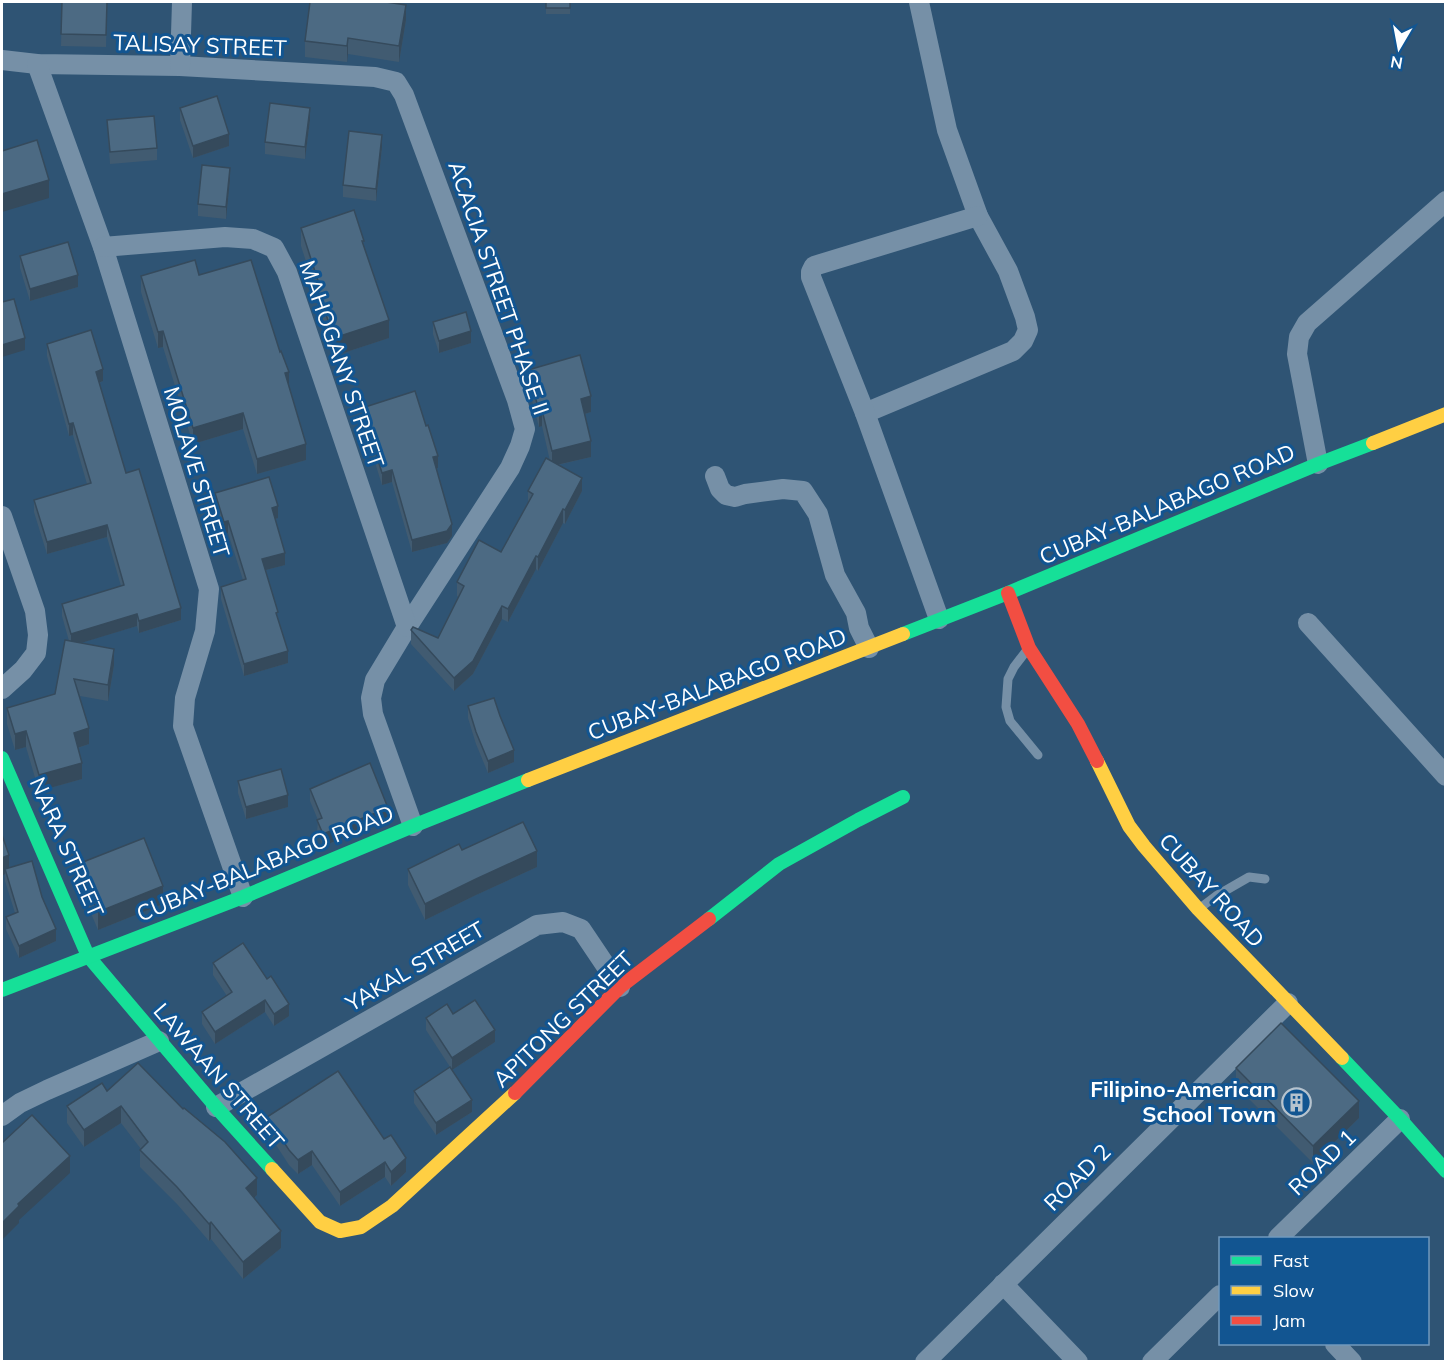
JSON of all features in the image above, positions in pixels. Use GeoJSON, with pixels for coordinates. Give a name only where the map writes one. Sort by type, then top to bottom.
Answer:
{"type":"FeatureCollection","features":[{"type":"Feature","properties":{"kind":"street"},"geometry":{"type":"LineString","coordinates":[[180,66],[182,2]]}},
{"type":"Feature","properties":{"kind":"street"},"geometry":{"type":"LineString","coordinates":[[865,413],[1013,351],[1023,341],[1028,330],[1008,271],[978,216],[947,130],[919,2]]}},
{"type":"Feature","properties":{"kind":"street","name":"TALISAY STREET"},"geometry":{"type":"LineString","coordinates":[[2,60],[37,64],[180,66],[375,77],[396,82]]}},
{"type":"Feature","properties":{"kind":"street","name":"MOLAVE STREET"},"geometry":{"type":"LineString","coordinates":[[37,64],[103,247],[209,589],[205,632],[184,698],[183,726],[243,897]]}},
{"type":"Feature","properties":{"kind":"street","name":"ACACIA STREET PHASE II"},"geometry":{"type":"LineString","coordinates":[[396,82],[404,95],[518,400],[525,429],[510,468],[375,680],[371,698],[373,714],[414,826]]}},
{"type":"Feature","properties":{"kind":"street"},"geometry":{"type":"LineString","coordinates":[[1318,464],[1298,354],[1299,338],[1307,323],[1446,201]]}},
{"type":"Feature","properties":{"kind":"street"},"geometry":{"type":"LineString","coordinates":[[939,619],[865,413],[811,272],[814,266],[978,216]]}},
{"type":"Feature","properties":{"kind":"street","name":"MAHOGANY STREET"},"geometry":{"type":"LineString","coordinates":[[103,247],[225,237],[253,239],[274,248],[287,272],[407,627]]}},
{"type":"Feature","properties":{"kind":"street","name":"CUBAY-BALABAGO ROAD"},"geometry":{"type":"LineString","coordinates":[[2,990],[243,897],[629,740],[1008,593],[1318,464],[1446,414]]}},
{"type":"Feature","properties":{"kind":"street"},"geometry":{"type":"LineString","coordinates":[[715,476],[720,489],[726,495],[735,497],[783,489],[803,491],[818,514],[835,575],[856,613],[859,628],[870,648]]}},
{"type":"Feature","properties":{"kind":"street"},"geometry":{"type":"LineString","coordinates":[[2,516],[35,611],[38,635],[36,653],[23,670],[2,688]]}},
{"type":"Feature","properties":{"kind":"street","name":"CUBAY ROAD"},"geometry":{"type":"LineString","coordinates":[[1008,593],[1029,648],[1078,724],[1130,826],[1144,846],[1198,909],[1400,1119],[1445,1170]]}},
{"type":"Feature","properties":{"kind":"street"},"geometry":{"type":"LineString","coordinates":[[1308,623],[1446,776]]}},
{"type":"Feature","properties":{"kind":"street","name":"NARA STREET"},"geometry":{"type":"LineString","coordinates":[[2,758],[88,956]]}},
{"type":"Feature","properties":{"kind":"street","name":"APITONG STREET"},"geometry":{"type":"LineString","coordinates":[[320,1222],[340,1231],[361,1227],[392,1206],[504,1104],[620,987],[779,864],[903,797]]}},
{"type":"Feature","properties":{"kind":"street","name":"YAKAL STREET"},"geometry":{"type":"LineString","coordinates":[[216,1107],[537,925],[563,922],[581,929],[620,987]]}},
{"type":"Feature","properties":{"kind":"street","name":"LAWAAN STREET"},"geometry":{"type":"LineString","coordinates":[[88,956],[216,1107],[320,1222]]}},
{"type":"Feature","properties":{"kind":"street","name":"ROAD 2"},"geometry":{"type":"LineString","coordinates":[[925,1362],[1288,1003]]}},
{"type":"Feature","properties":{"kind":"street"},"geometry":{"type":"LineString","coordinates":[[2,1116],[20,1103],[47,1090],[159,1041]]}},
{"type":"Feature","properties":{"kind":"street","name":"ROAD 1"},"geometry":{"type":"LineString","coordinates":[[1280,1237],[1400,1119]]}},
{"type":"Feature","properties":{"kind":"street"},"geometry":{"type":"LineString","coordinates":[[1003,1284],[1078,1362]]}},
{"type":"Feature","properties":{"kind":"street"},"geometry":{"type":"LineString","coordinates":[[1152,1362],[1219,1296]]}},
{"type":"Feature","properties":{"kind":"street"},"geometry":{"type":"LineString","coordinates":[[1336,1345],[1352,1362]]}},
{"type":"Feature","properties":{"kind":"lane"},"geometry":{"type":"LineString","coordinates":[[1029,648],[1008,679],[1006,707],[1010,721],[1038,755]]}},
{"type":"Feature","properties":{"kind":"lane"},"geometry":{"type":"LineString","coordinates":[[1198,909],[1249,877],[1265,879]]}},
{"type":"Feature","properties":{"kind":"building"},"geometry":{"type":"Polygon","coordinates":[[[62,2],[107,2],[106,35],[61,34],[62,2]]]}},
{"type":"Feature","properties":{"kind":"building"},"geometry":{"type":"Polygon","coordinates":[[[310,2],[386,2],[406,5],[399,46],[348,38],[347,46],[305,41],[310,2]]]}},
{"type":"Feature","properties":{"kind":"building"},"geometry":{"type":"Polygon","coordinates":[[[546,2],[570,2],[570,8],[546,8],[546,2]]]}},
{"type":"Feature","properties":{"kind":"building"},"geometry":{"type":"Polygon","coordinates":[[[217,96],[229,134],[193,146],[180,108],[217,96]]]}},
{"type":"Feature","properties":{"kind":"building"},"geometry":{"type":"Polygon","coordinates":[[[270,103],[310,108],[305,147],[265,142],[270,103]]]}},
{"type":"Feature","properties":{"kind":"building"},"geometry":{"type":"Polygon","coordinates":[[[154,116],[157,148],[110,152],[107,120],[154,116]]]}},
{"type":"Feature","properties":{"kind":"building"},"geometry":{"type":"Polygon","coordinates":[[[349,131],[382,135],[376,189],[343,185],[349,131]]]}},
{"type":"Feature","properties":{"kind":"building"},"geometry":{"type":"Polygon","coordinates":[[[37,140],[49,180],[2,194],[2,151],[37,140]]]}},
{"type":"Feature","properties":{"kind":"building"},"geometry":{"type":"Polygon","coordinates":[[[202,165],[230,168],[226,207],[198,204],[202,165]]]}},
{"type":"Feature","properties":{"kind":"building"},"geometry":{"type":"Polygon","coordinates":[[[354,210],[389,320],[334,338],[317,288],[320,287],[301,228],[354,210]]]}},
{"type":"Feature","properties":{"kind":"building"},"geometry":{"type":"Polygon","coordinates":[[[68,242],[78,275],[30,289],[20,256],[68,242]]]}},
{"type":"Feature","properties":{"kind":"building"},"geometry":{"type":"Polygon","coordinates":[[[195,260],[199,275],[251,260],[280,352],[289,372],[285,373],[306,444],[257,459],[243,413],[193,428],[163,331],[158,332],[141,276],[195,260]]]}},
{"type":"Feature","properties":{"kind":"building"},"geometry":{"type":"Polygon","coordinates":[[[14,299],[25,338],[2,345],[2,302],[14,299]]]}},
{"type":"Feature","properties":{"kind":"building"},"geometry":{"type":"Polygon","coordinates":[[[466,312],[471,331],[439,341],[433,322],[466,312]]]}},
{"type":"Feature","properties":{"kind":"building"},"geometry":{"type":"Polygon","coordinates":[[[91,330],[103,369],[96,372],[126,473],[139,469],[181,608],[139,621],[137,614],[71,634],[62,604],[124,585],[107,525],[47,542],[34,500],[91,483],[73,423],[69,424],[47,344],[91,330]]]}},
{"type":"Feature","properties":{"kind":"building"},"geometry":{"type":"Polygon","coordinates":[[[580,355],[591,396],[581,399],[591,441],[552,451],[542,410],[539,411],[528,370],[580,355]]]}},
{"type":"Feature","properties":{"kind":"building"},"geometry":{"type":"Polygon","coordinates":[[[415,391],[438,456],[433,457],[452,524],[447,531],[412,540],[392,470],[382,473],[362,408],[415,391]]]}},
{"type":"Feature","properties":{"kind":"building"},"geometry":{"type":"Polygon","coordinates":[[[546,458],[582,478],[508,609],[502,606],[473,661],[454,678],[411,630],[413,627],[438,638],[464,586],[457,582],[479,540],[501,552],[533,494],[528,491],[546,458]]]}},
{"type":"Feature","properties":{"kind":"building"},"geometry":{"type":"Polygon","coordinates":[[[269,477],[278,506],[272,508],[285,553],[262,559],[288,651],[244,664],[221,587],[246,579],[228,521],[224,522],[215,493],[269,477]]]}},
{"type":"Feature","properties":{"kind":"building"},"geometry":{"type":"Polygon","coordinates":[[[65,640],[114,649],[108,685],[74,679],[89,728],[74,733],[82,763],[39,775],[26,731],[15,734],[7,708],[55,694],[65,640]]]}},
{"type":"Feature","properties":{"kind":"building"},"geometry":{"type":"Polygon","coordinates":[[[494,698],[514,750],[488,761],[468,706],[494,698]]]}},
{"type":"Feature","properties":{"kind":"building"},"geometry":{"type":"Polygon","coordinates":[[[370,763],[388,808],[323,834],[317,820],[322,818],[310,789],[370,763]]]}},
{"type":"Feature","properties":{"kind":"building"},"geometry":{"type":"Polygon","coordinates":[[[281,769],[288,795],[246,807],[238,781],[281,769]]]}},
{"type":"Feature","properties":{"kind":"building"},"geometry":{"type":"Polygon","coordinates":[[[523,822],[537,851],[425,904],[408,869],[459,844],[462,850],[523,822]]]}},
{"type":"Feature","properties":{"kind":"building"},"geometry":{"type":"Polygon","coordinates":[[[2,835],[9,855],[2,858],[2,835]]]}},
{"type":"Feature","properties":{"kind":"building"},"geometry":{"type":"Polygon","coordinates":[[[144,838],[163,886],[98,912],[78,864],[144,838]]]}},
{"type":"Feature","properties":{"kind":"building"},"geometry":{"type":"Polygon","coordinates":[[[32,861],[42,897],[56,929],[19,946],[6,917],[18,912],[5,869],[32,861]]]}},
{"type":"Feature","properties":{"kind":"building"},"geometry":{"type":"Polygon","coordinates":[[[243,943],[267,979],[271,976],[289,1004],[274,1014],[265,1000],[215,1032],[202,1012],[232,992],[213,963],[243,943]]]}},
{"type":"Feature","properties":{"kind":"building"},"geometry":{"type":"Polygon","coordinates":[[[475,1000],[495,1030],[452,1058],[426,1018],[447,1004],[453,1014],[475,1000]]]}},
{"type":"Feature","properties":{"kind":"building","name":"Filipino-American School Town"},"geometry":{"type":"Polygon","coordinates":[[[1281,1023],[1359,1101],[1313,1146],[1236,1068],[1281,1023]]]}},
{"type":"Feature","properties":{"kind":"building"},"geometry":{"type":"Polygon","coordinates":[[[138,1063],[183,1109],[225,1142],[257,1178],[246,1188],[281,1231],[243,1262],[211,1222],[209,1224],[177,1187],[140,1150],[148,1142],[121,1106],[84,1130],[67,1106],[102,1083],[107,1091],[138,1063]]]}},
{"type":"Feature","properties":{"kind":"building"},"geometry":{"type":"Polygon","coordinates":[[[450,1067],[472,1100],[436,1123],[414,1091],[450,1067]]]}},
{"type":"Feature","properties":{"kind":"building"},"geometry":{"type":"Polygon","coordinates":[[[338,1071],[384,1139],[391,1135],[406,1158],[391,1172],[385,1162],[340,1192],[312,1151],[298,1160],[267,1117],[338,1071]]]}},
{"type":"Feature","properties":{"kind":"building"},"geometry":{"type":"Polygon","coordinates":[[[32,1115],[70,1156],[18,1204],[19,1206],[2,1223],[2,1143],[32,1115]]]}},
{"type":"Feature","properties":{"kind":"traffic: fast"},"geometry":{"type":"LineString","coordinates":[[903,634],[1373,443]]}},
{"type":"Feature","properties":{"kind":"traffic: fast"},"geometry":{"type":"LineString","coordinates":[[2,758],[88,956],[216,1107],[272,1169]]}},
{"type":"Feature","properties":{"kind":"traffic: fast"},"geometry":{"type":"LineString","coordinates":[[2,990],[243,897],[528,780]]}},
{"type":"Feature","properties":{"kind":"traffic: fast"},"geometry":{"type":"LineString","coordinates":[[709,919],[779,864],[903,797]]}},
{"type":"Feature","properties":{"kind":"traffic: fast"},"geometry":{"type":"LineString","coordinates":[[1342,1058],[1446,1171]]}},
{"type":"Feature","properties":{"kind":"traffic: slow"},"geometry":{"type":"LineString","coordinates":[[1373,443],[1446,414]]}},
{"type":"Feature","properties":{"kind":"traffic: slow"},"geometry":{"type":"LineString","coordinates":[[528,780],[903,634]]}},
{"type":"Feature","properties":{"kind":"traffic: slow"},"geometry":{"type":"LineString","coordinates":[[1097,761],[1129,826],[1144,846],[1198,909],[1342,1058]]}},
{"type":"Feature","properties":{"kind":"traffic: slow"},"geometry":{"type":"LineString","coordinates":[[272,1169],[320,1222],[340,1231],[361,1227],[392,1206],[515,1093]]}},
{"type":"Feature","properties":{"kind":"traffic: jam"},"geometry":{"type":"LineString","coordinates":[[1008,593],[1029,648],[1078,724],[1097,761]]}},
{"type":"Feature","properties":{"kind":"traffic: jam"},"geometry":{"type":"LineString","coordinates":[[515,1093],[620,987],[709,919]]}},
{"type":"Feature","properties":{"kind":"place","name":"Filipino-American School Town"},"geometry":{"type":"Point","coordinates":[1297,1102]}}]}
